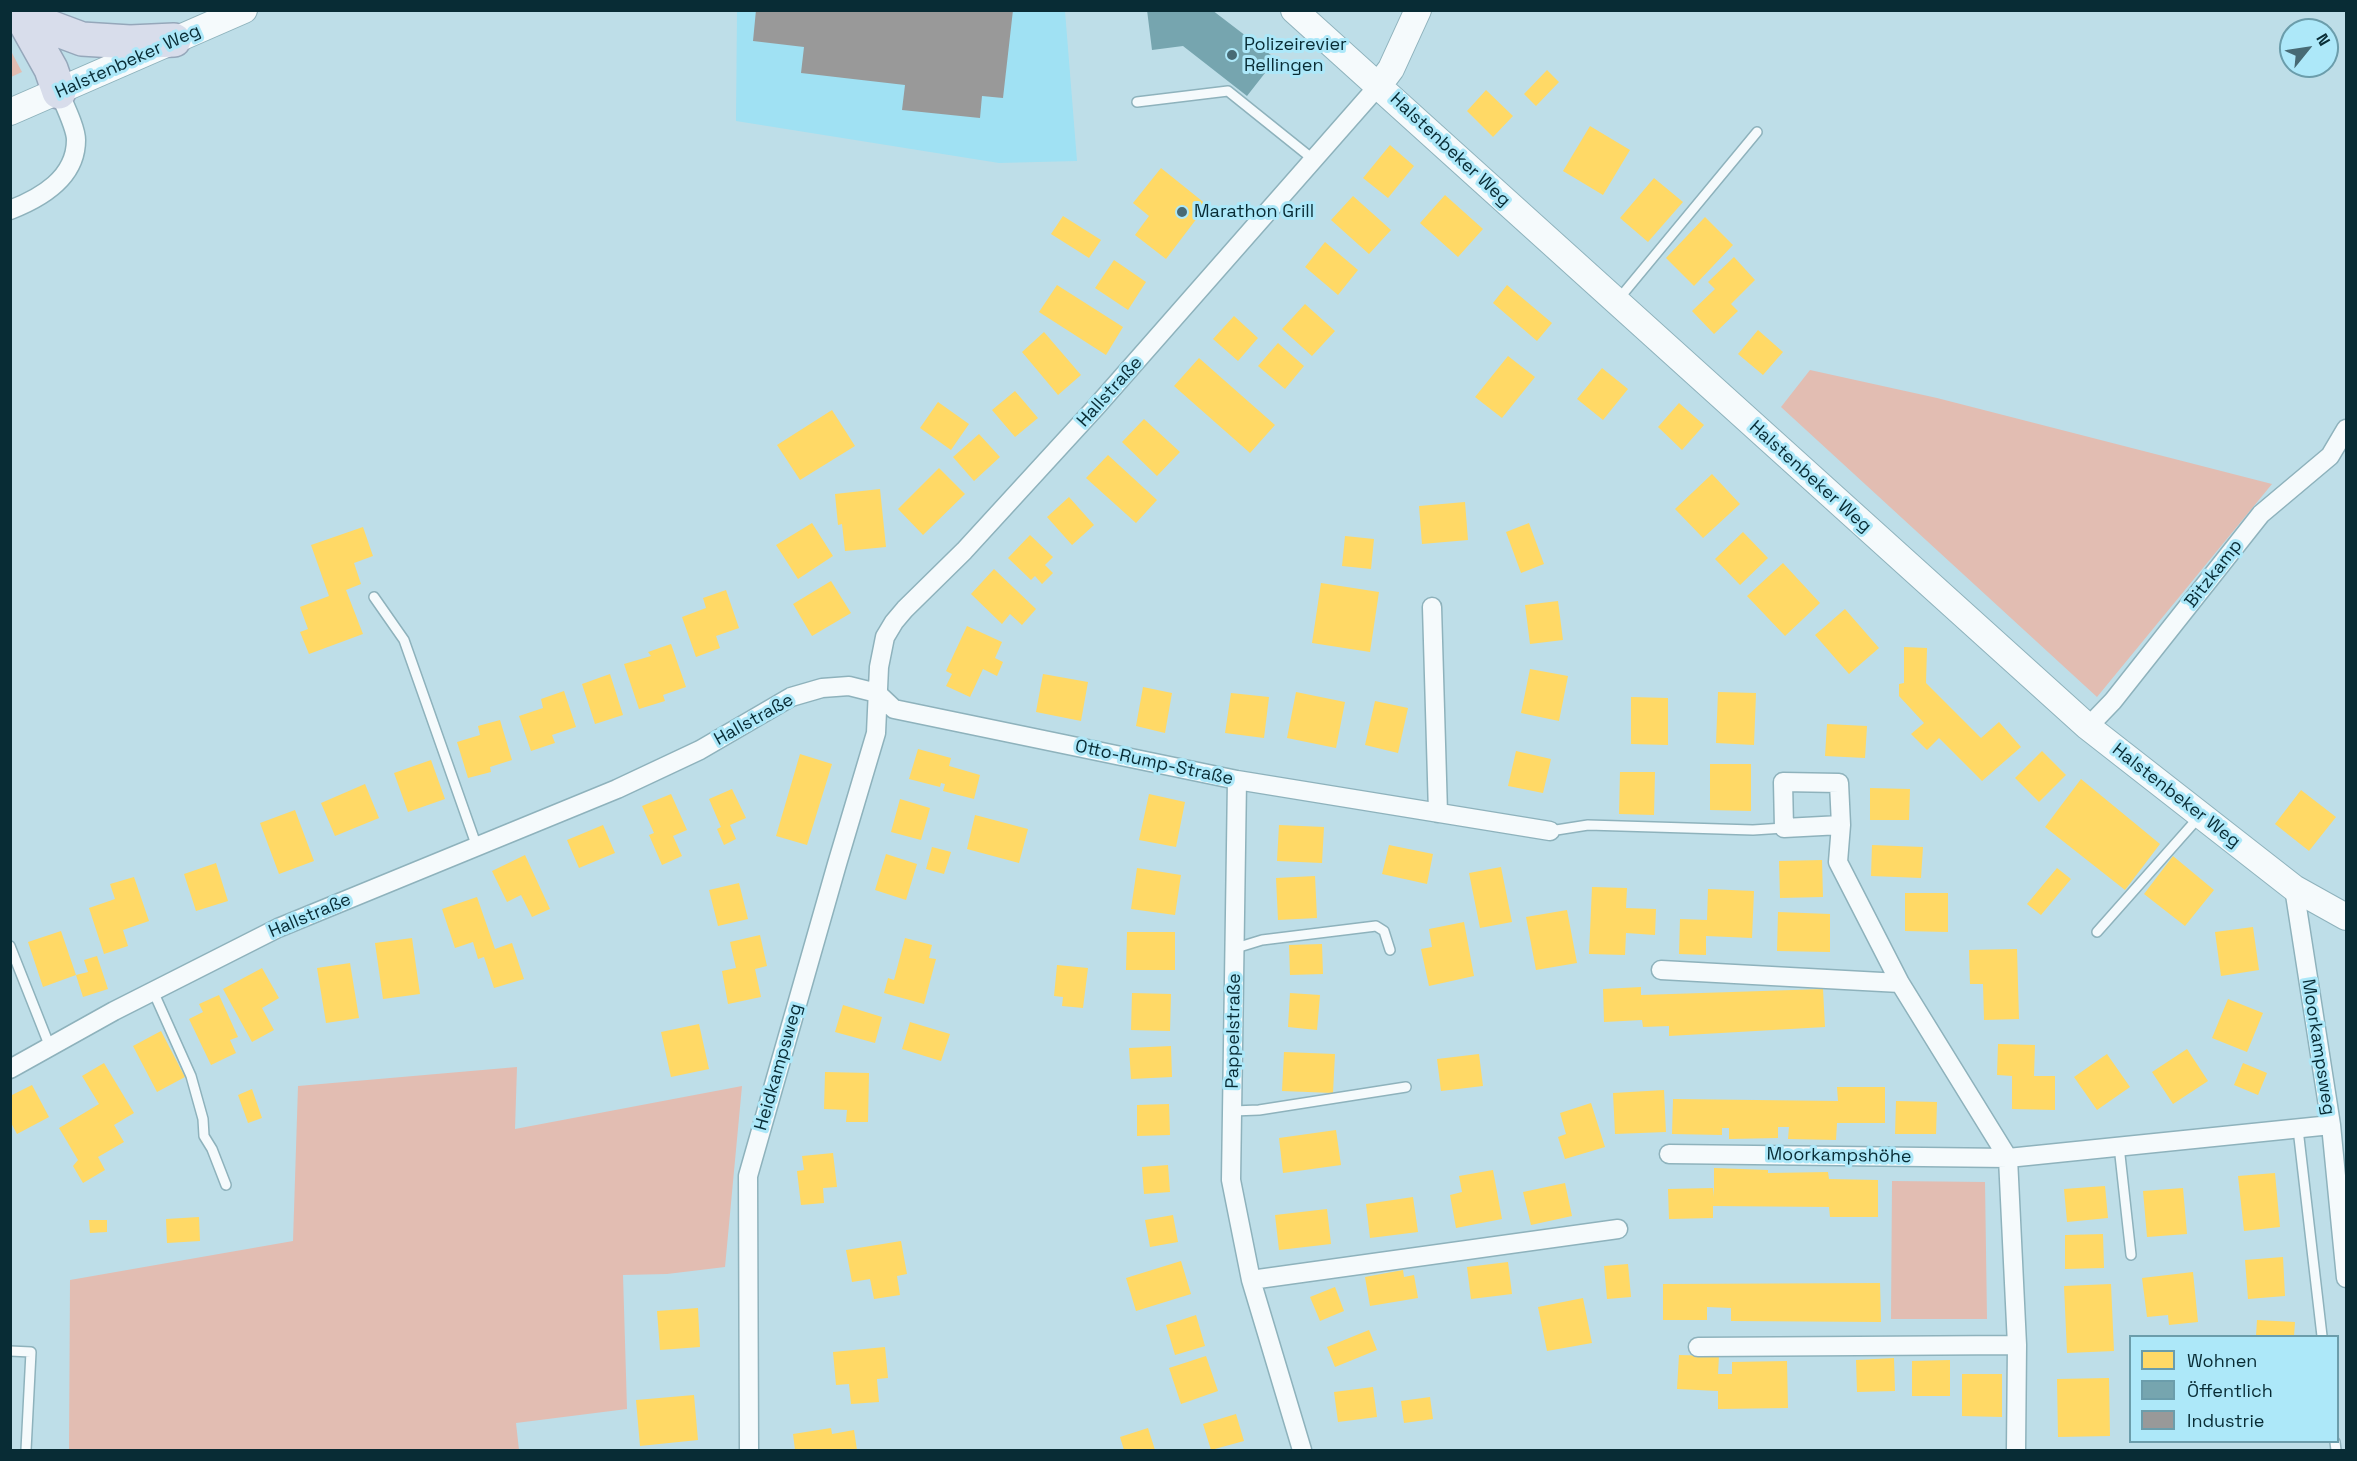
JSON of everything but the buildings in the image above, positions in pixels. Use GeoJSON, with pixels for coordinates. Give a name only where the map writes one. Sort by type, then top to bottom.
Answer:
{"type":"FeatureCollection","features":[{"type":"Feature","properties":{"kind":"highway"},"geometry":{"type":"LineString","coordinates":[[21,14],[82,39],[130,42],[174,40]]}},
{"type":"Feature","properties":{"kind":"highway"},"geometry":{"type":"LineString","coordinates":[[21,14],[51,69],[59,92]]}},
{"type":"Feature","properties":{"kind":"main road","name":"Halstenbeker Weg"},"geometry":{"type":"LineString","coordinates":[[10,112],[244,10]]}},
{"type":"Feature","properties":{"kind":"main road","name":"Halstenbeker Weg"},"geometry":{"type":"LineString","coordinates":[[1294,10],[2088,727],[2294,888],[2346,917]]}},
{"type":"Feature","properties":{"kind":"main road"},"geometry":{"type":"LineString","coordinates":[[1379,85],[1391,69],[1418,10]]}},
{"type":"Feature","properties":{"kind":"street","name":"Hallstraße"},"geometry":{"type":"LineString","coordinates":[[10,1069],[153,991],[278,928],[617,789],[700,750],[791,697],[822,688],[839,686],[861,688],[877,693],[881,651],[894,622],[964,551],[1096,407],[1379,85]]}},
{"type":"Feature","properties":{"kind":"street"},"geometry":{"type":"LineString","coordinates":[[10,210],[34,201],[61,180],[72,162],[77,139],[59,92]]}},
{"type":"Feature","properties":{"kind":"street","name":"Bitzkamp"},"geometry":{"type":"LineString","coordinates":[[2088,727],[2112,701],[2261,514],[2330,456],[2346,429]]}},
{"type":"Feature","properties":{"kind":"street"},"geometry":{"type":"LineString","coordinates":[[1432,607],[1438,813]]}},
{"type":"Feature","properties":{"kind":"street","name":"Otto-Rump-Straße"},"geometry":{"type":"LineString","coordinates":[[877,693],[894,709],[1237,780],[1550,831]]}},
{"type":"Feature","properties":{"kind":"street","name":"Heidkampsweg"},"geometry":{"type":"LineString","coordinates":[[749,1450],[748,1176],[876,733],[877,693]]}},
{"type":"Feature","properties":{"kind":"street","name":"Pappelstraße"},"geometry":{"type":"LineString","coordinates":[[1237,780],[1232,1180],[1251,1280],[1302,1450]]}},
{"type":"Feature","properties":{"kind":"street"},"geometry":{"type":"LineString","coordinates":[[1840,825],[1784,828],[1783,782],[1839,783],[1840,825],[1838,862],[1900,983],[2008,1158],[2017,1345],[2016,1450]]}},
{"type":"Feature","properties":{"kind":"street","name":"Moorkampsweg"},"geometry":{"type":"LineString","coordinates":[[2294,888],[2331,1125],[2346,1278]]}},
{"type":"Feature","properties":{"kind":"street"},"geometry":{"type":"LineString","coordinates":[[1661,970],[1900,983]]}},
{"type":"Feature","properties":{"kind":"street","name":"Moorkampshöhe"},"geometry":{"type":"LineString","coordinates":[[1669,1154],[2008,1158],[2331,1125]]}},
{"type":"Feature","properties":{"kind":"street"},"geometry":{"type":"LineString","coordinates":[[1251,1280],[1618,1229]]}},
{"type":"Feature","properties":{"kind":"street"},"geometry":{"type":"LineString","coordinates":[[1698,1347],[2017,1345]]}},
{"type":"Feature","properties":{"kind":"lane"},"geometry":{"type":"LineString","coordinates":[[1137,102],[1228,91],[1314,160]]}},
{"type":"Feature","properties":{"kind":"lane"},"geometry":{"type":"LineString","coordinates":[[1616,302],[1757,132]]}},
{"type":"Feature","properties":{"kind":"lane"},"geometry":{"type":"LineString","coordinates":[[374,597],[404,640],[477,847]]}},
{"type":"Feature","properties":{"kind":"lane"},"geometry":{"type":"LineString","coordinates":[[2097,932],[2200,815]]}},
{"type":"Feature","properties":{"kind":"lane"},"geometry":{"type":"LineString","coordinates":[[1550,831],[1588,825],[1753,830],[1784,828]]}},
{"type":"Feature","properties":{"kind":"lane"},"geometry":{"type":"LineString","coordinates":[[1236,948],[1262,940],[1376,926],[1384,932],[1390,950]]}},
{"type":"Feature","properties":{"kind":"lane"},"geometry":{"type":"LineString","coordinates":[[10,946],[50,1047]]}},
{"type":"Feature","properties":{"kind":"lane"},"geometry":{"type":"LineString","coordinates":[[153,991],[191,1076],[203,1119],[204,1136],[212,1149],[226,1185]]}},
{"type":"Feature","properties":{"kind":"lane"},"geometry":{"type":"LineString","coordinates":[[1233,1111],[1259,1110],[1406,1087]]}},
{"type":"Feature","properties":{"kind":"lane"},"geometry":{"type":"LineString","coordinates":[[2298,1129],[2322,1335]]}},
{"type":"Feature","properties":{"kind":"lane"},"geometry":{"type":"LineString","coordinates":[[2119,1146],[2131,1255]]}},
{"type":"Feature","properties":{"kind":"lane"},"geometry":{"type":"LineString","coordinates":[[10,1351],[30,1352],[26,1450]]}},
{"type":"Feature","properties":{"kind":"shaded area"},"geometry":{"type":"Polygon","coordinates":[[[737,11],[1065,11],[1077,161],[999,163],[736,121],[737,11]]]}},
{"type":"Feature","properties":{"kind":"shaded area"},"geometry":{"type":"Polygon","coordinates":[[[11,51],[22,72],[10,77],[11,51]]]}},
{"type":"Feature","properties":{"kind":"shaded area"},"geometry":{"type":"Polygon","coordinates":[[[1810,370],[1937,398],[2272,484],[2097,697],[1781,407],[1810,370]]]}},
{"type":"Feature","properties":{"kind":"shaded area"},"geometry":{"type":"Polygon","coordinates":[[[517,1067],[515,1129],[742,1086],[725,1267],[667,1274],[623,1275],[627,1409],[516,1423],[519,1450],[69,1450],[70,1280],[293,1241],[298,1086],[517,1067]]]}},
{"type":"Feature","properties":{"kind":"shaded area"},"geometry":{"type":"Polygon","coordinates":[[[1892,1181],[1985,1182],[1987,1319],[1891,1319],[1892,1181]]]}},
{"type":"Feature","properties":{"kind":"place","name":"Polizeirevier Rellingen"},"geometry":{"type":"Point","coordinates":[1232,55]}},
{"type":"Feature","properties":{"kind":"place","name":"Marathon Grill"},"geometry":{"type":"Point","coordinates":[1182,212]}}]}
